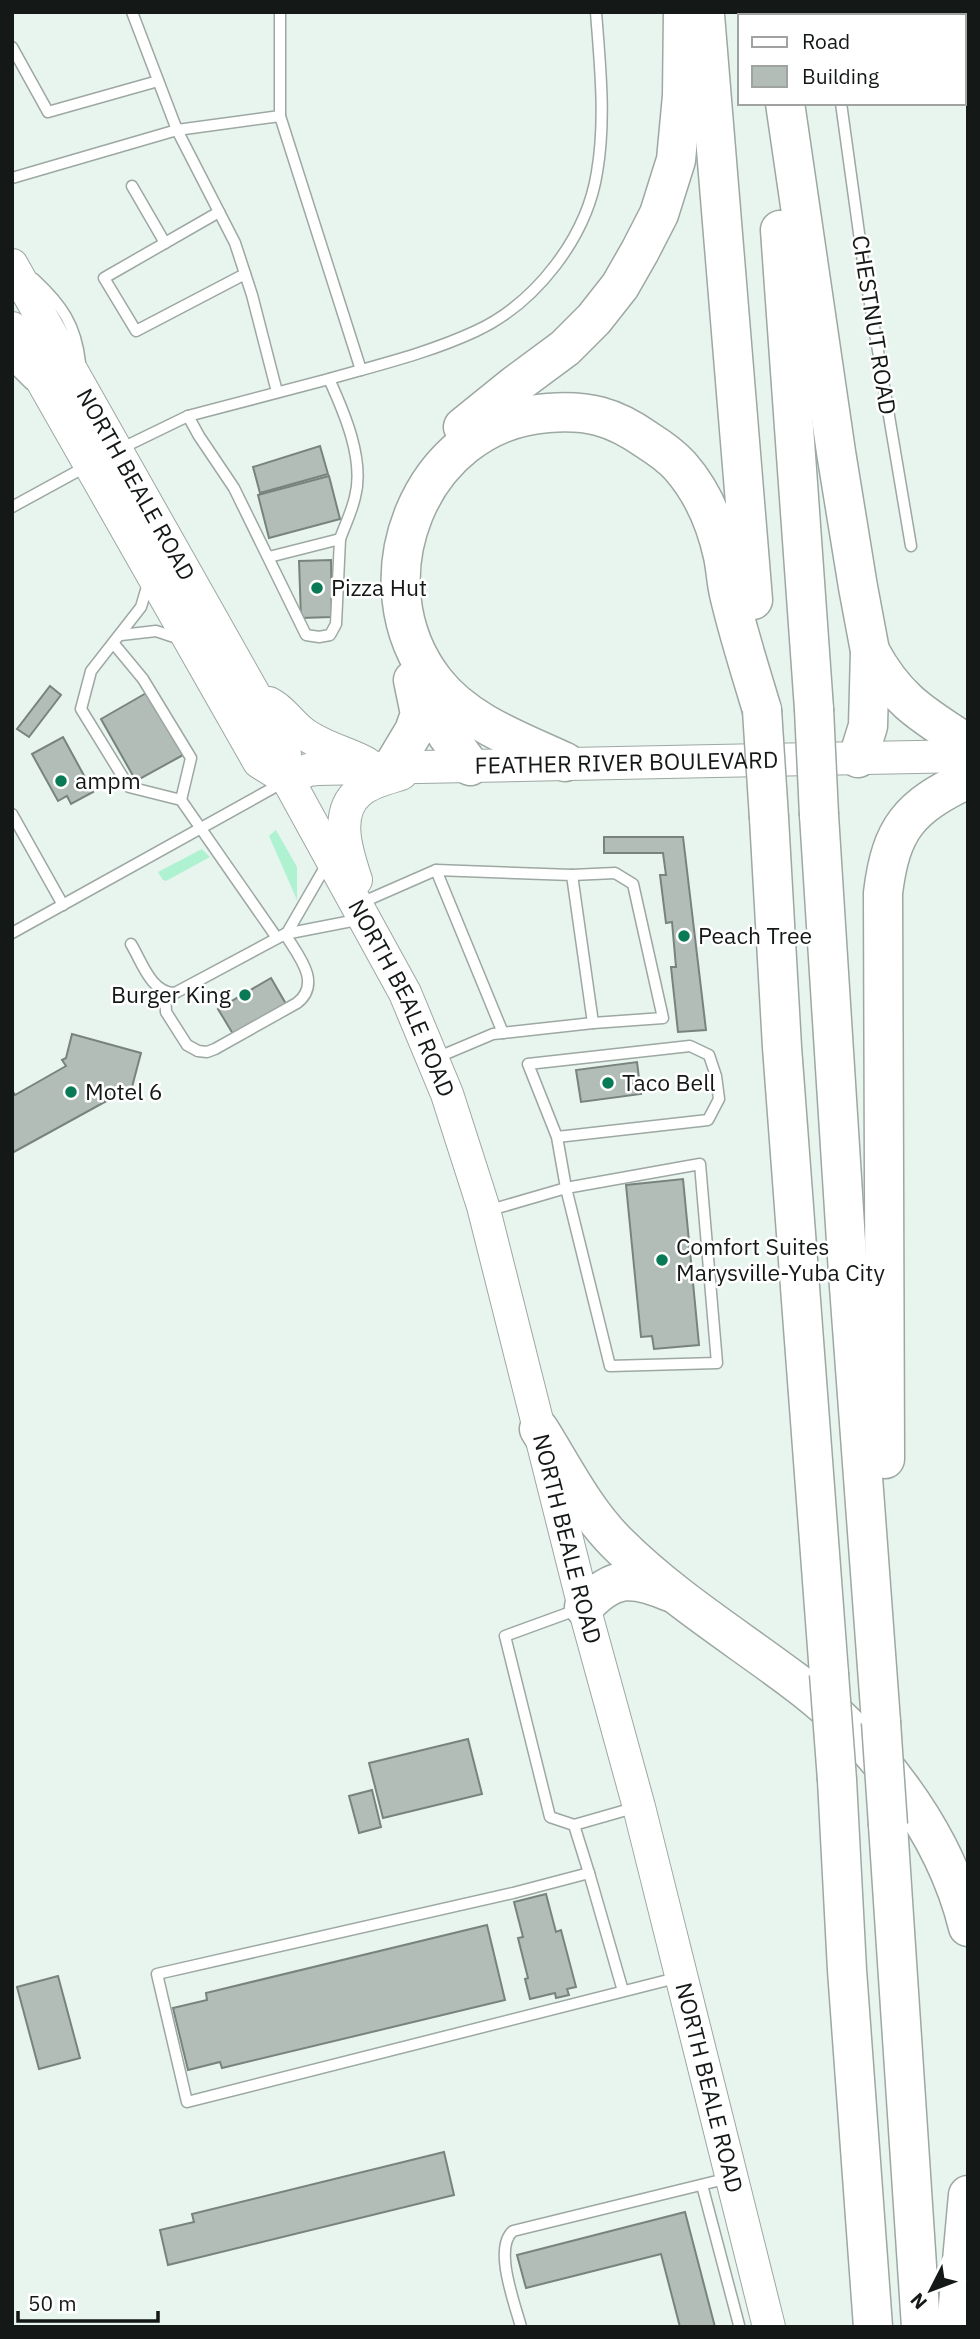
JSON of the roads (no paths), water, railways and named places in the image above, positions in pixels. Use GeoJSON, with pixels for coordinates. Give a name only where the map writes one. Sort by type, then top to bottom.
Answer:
{"type":"FeatureCollection","features":[{"type":"Feature","properties":{"kind":"highway"},"geometry":{"type":"LineString","coordinates":[[470,765],[447,735],[394,637],[384,590],[383,565],[390,530],[400,504],[421,469],[443,446],[514,385],[565,348],[594,319],[620,286],[659,214],[676,160],[682,96],[683,12]]}},
{"type":"Feature","properties":{"kind":"highway"},"geometry":{"type":"LineString","coordinates":[[705,12],[762,710],[782,1047],[837,1780],[847,1970],[873,2327]]}},
{"type":"Feature","properties":{"kind":"highway"},"geometry":{"type":"LineString","coordinates":[[771,105],[814,709],[921,2327]]}},
{"type":"Feature","properties":{"kind":"highway"},"geometry":{"type":"LineString","coordinates":[[785,105],[843,493],[870,651],[871,702],[868,726],[858,758]]}},
{"type":"Feature","properties":{"kind":"highway"},"geometry":{"type":"LineString","coordinates":[[565,762],[497,730],[460,707],[435,682],[416,651],[402,599],[402,547],[407,529],[429,484],[450,457],[474,436],[506,420],[536,413],[597,414],[627,426],[679,465],[701,496],[714,526],[723,556],[729,597],[762,710]]}},
{"type":"Feature","properties":{"kind":"highway"},"geometry":{"type":"LineString","coordinates":[[870,651],[883,675],[903,699],[968,744]]}},
{"type":"Feature","properties":{"kind":"highway"},"geometry":{"type":"LineString","coordinates":[[397,766],[420,713],[412,674]]}},
{"type":"Feature","properties":{"kind":"highway"},"geometry":{"type":"LineString","coordinates":[[875,1649],[885,1560],[883,893],[887,862],[896,838],[915,812],[936,794],[968,779]]}},
{"type":"Feature","properties":{"kind":"highway"},"geometry":{"type":"LineString","coordinates":[[539,1429],[595,1518],[616,1542],[672,1593],[796,1682],[856,1735],[904,1791],[923,1821],[945,1863],[968,1927]]}},
{"type":"Feature","properties":{"kind":"highway"},"geometry":{"type":"LineString","coordinates":[[584,1607],[597,1593],[624,1580],[649,1583],[672,1593]]}},
{"type":"Feature","properties":{"kind":"highway"},"geometry":{"type":"LineString","coordinates":[[956,2327],[968,2195]]}},
{"type":"Feature","properties":{"kind":"main road","name":"NORTH BEALE ROAD"},"geometry":{"type":"LineString","coordinates":[[12,264],[68,395],[90,465],[259,762],[288,780]]}},
{"type":"Feature","properties":{"kind":"main road","name":"NORTH BEALE ROAD"},"geometry":{"type":"LineString","coordinates":[[12,328],[117,450],[284,747],[288,780],[364,911],[405,993],[433,1059],[485,1212],[584,1607],[682,1976],[732,2178],[754,2326]]}},
{"type":"Feature","properties":{"kind":"main road"},"geometry":{"type":"LineString","coordinates":[[255,694],[278,707],[303,733],[397,766]]}},
{"type":"Feature","properties":{"kind":"main road","name":"FEATHER RIVER BOULEVARD"},"geometry":{"type":"LineString","coordinates":[[288,780],[308,770],[397,766],[968,757]]}},
{"type":"Feature","properties":{"kind":"main road"},"geometry":{"type":"LineString","coordinates":[[364,911],[348,854],[344,818],[347,806],[359,791],[397,766]]}},
{"type":"Feature","properties":{"kind":"lane"},"geometry":{"type":"LineString","coordinates":[[132,12],[177,130],[235,243],[277,392]]}},
{"type":"Feature","properties":{"kind":"lane"},"geometry":{"type":"LineString","coordinates":[[280,12],[280,117],[361,370]]}},
{"type":"Feature","properties":{"kind":"lane"},"geometry":{"type":"LineString","coordinates":[[117,450],[188,416],[402,359],[477,331],[502,316],[539,286],[565,253],[587,207],[597,172],[601,109],[596,12]]}},
{"type":"Feature","properties":{"kind":"lane"},"geometry":{"type":"LineString","coordinates":[[12,47],[48,112],[158,81]]}},
{"type":"Feature","properties":{"kind":"lane","name":"CHESTNUT ROAD"},"geometry":{"type":"LineString","coordinates":[[841,105],[863,262],[911,546]]}},
{"type":"Feature","properties":{"kind":"lane"},"geometry":{"type":"LineString","coordinates":[[12,178],[177,130],[280,117]]}},
{"type":"Feature","properties":{"kind":"lane"},"geometry":{"type":"LineString","coordinates":[[132,186],[165,243]]}},
{"type":"Feature","properties":{"kind":"lane"},"geometry":{"type":"LineString","coordinates":[[219,212],[104,278],[136,331],[245,274]]}},
{"type":"Feature","properties":{"kind":"lane"},"geometry":{"type":"LineString","coordinates":[[12,366],[68,395]]}},
{"type":"Feature","properties":{"kind":"lane"},"geometry":{"type":"LineString","coordinates":[[188,416],[234,488],[306,635],[330,635],[336,624],[340,539],[356,495],[356,459],[345,416],[329,379]]}},
{"type":"Feature","properties":{"kind":"lane"},"geometry":{"type":"LineString","coordinates":[[12,507],[90,465]]}},
{"type":"Feature","properties":{"kind":"lane"},"geometry":{"type":"LineString","coordinates":[[269,557],[340,539]]}},
{"type":"Feature","properties":{"kind":"lane"},"geometry":{"type":"LineString","coordinates":[[151,570],[141,607],[91,671],[81,709],[129,787],[181,800],[283,935],[309,977],[306,993],[297,1003],[207,1052],[187,1045],[166,1012],[165,993]]}},
{"type":"Feature","properties":{"kind":"lane"},"geometry":{"type":"LineString","coordinates":[[117,639],[156,631],[192,644]]}},
{"type":"Feature","properties":{"kind":"lane"},"geometry":{"type":"LineString","coordinates":[[117,639],[191,758],[181,800]]}},
{"type":"Feature","properties":{"kind":"lane"},"geometry":{"type":"LineString","coordinates":[[12,933],[288,780]]}},
{"type":"Feature","properties":{"kind":"lane"},"geometry":{"type":"LineString","coordinates":[[12,814],[63,905]]}},
{"type":"Feature","properties":{"kind":"lane"},"geometry":{"type":"LineString","coordinates":[[283,935],[331,856]]}},
{"type":"Feature","properties":{"kind":"lane"},"geometry":{"type":"LineString","coordinates":[[436,870],[503,1032]]}},
{"type":"Feature","properties":{"kind":"lane"},"geometry":{"type":"LineString","coordinates":[[131,944],[154,984],[165,993],[175,993],[283,935],[364,911],[436,870],[614,873],[633,884],[663,1018],[503,1032],[433,1059]]}},
{"type":"Feature","properties":{"kind":"lane"},"geometry":{"type":"LineString","coordinates":[[572,874],[593,1023]]}},
{"type":"Feature","properties":{"kind":"lane"},"geometry":{"type":"LineString","coordinates":[[485,1212],[566,1188],[700,1164],[717,1363],[610,1366],[566,1188],[557,1137],[528,1064],[690,1046],[709,1055],[716,1076],[719,1100],[708,1120],[557,1137]]}},
{"type":"Feature","properties":{"kind":"lane"},"geometry":{"type":"LineString","coordinates":[[584,1607],[505,1636],[550,1817],[575,1825],[639,1807]]}},
{"type":"Feature","properties":{"kind":"lane"},"geometry":{"type":"LineString","coordinates":[[575,1825],[623,1991]]}},
{"type":"Feature","properties":{"kind":"lane"},"geometry":{"type":"LineString","coordinates":[[589,1873],[157,1975],[187,2102],[682,1976]]}},
{"type":"Feature","properties":{"kind":"lane"},"geometry":{"type":"LineString","coordinates":[[521,2327],[503,2253],[507,2236],[513,2231],[732,2178]]}},
{"type":"Feature","properties":{"kind":"lane"},"geometry":{"type":"LineString","coordinates":[[702,2185],[754,2326]]}},
{"type":"Feature","properties":{"kind":"place","name":"Pizza Hut"},"geometry":{"type":"Point","coordinates":[317,588]}},
{"type":"Feature","properties":{"kind":"place","name":"ampm"},"geometry":{"type":"Point","coordinates":[61,781]}},
{"type":"Feature","properties":{"kind":"place","name":"Peach Tree"},"geometry":{"type":"Point","coordinates":[684,936]}},
{"type":"Feature","properties":{"kind":"place","name":"Burger King"},"geometry":{"type":"Point","coordinates":[245,995]}},
{"type":"Feature","properties":{"kind":"place","name":"Taco Bell"},"geometry":{"type":"Point","coordinates":[608,1083]}},
{"type":"Feature","properties":{"kind":"place","name":"Motel 6"},"geometry":{"type":"Point","coordinates":[71,1092]}},
{"type":"Feature","properties":{"kind":"place","name":"Comfort Suites Marysville-Yuba City"},"geometry":{"type":"Point","coordinates":[662,1260]}}]}
